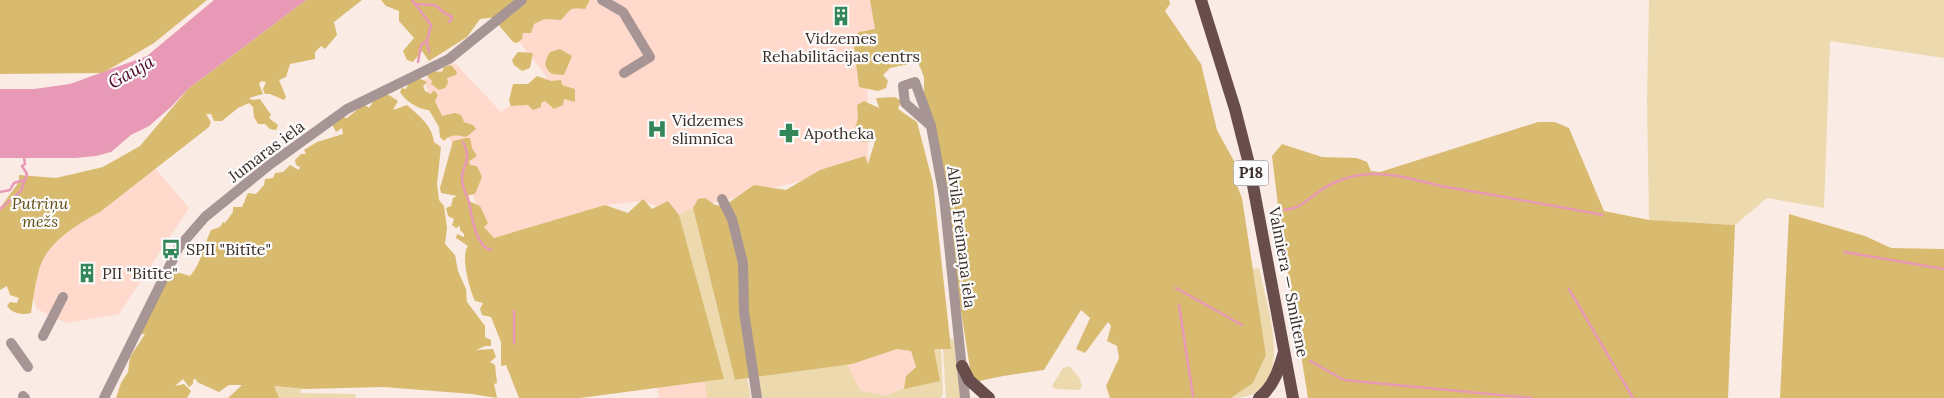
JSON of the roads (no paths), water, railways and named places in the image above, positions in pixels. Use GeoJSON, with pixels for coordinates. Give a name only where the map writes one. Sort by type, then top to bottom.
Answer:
{"type":"FeatureCollection","features":[{"type":"Feature","properties":{"kind":"main road","name":"Valmiera — Smiltene"},"geometry":{"type":"LineString","coordinates":[[1201,0],[1235,109],[1249,164],[1293,398]]}},
{"type":"Feature","properties":{"kind":"main road"},"geometry":{"type":"LineString","coordinates":[[1259,398],[1267,392],[1273,382],[1285,350]]}},
{"type":"Feature","properties":{"kind":"main road"},"geometry":{"type":"LineString","coordinates":[[962,366],[969,380],[988,398]]}},
{"type":"Feature","properties":{"kind":"street","name":"Jumaras iela"},"geometry":{"type":"LineString","coordinates":[[104,398],[179,247],[205,217],[268,166],[347,109],[449,59],[522,0]]}},
{"type":"Feature","properties":{"kind":"street"},"geometry":{"type":"LineString","coordinates":[[602,0],[623,12],[650,57],[624,72]]}},
{"type":"Feature","properties":{"kind":"street","name":"Alvila Freimaņa iela"},"geometry":{"type":"LineString","coordinates":[[931,126],[905,103],[903,86],[915,82],[931,126],[944,197],[965,398]]}},
{"type":"Feature","properties":{"kind":"street"},"geometry":{"type":"LineString","coordinates":[[722,199],[732,219],[744,263],[744,312],[757,398]]}},
{"type":"Feature","properties":{"kind":"street"},"geometry":{"type":"LineString","coordinates":[[43,336],[63,297]]}},
{"type":"Feature","properties":{"kind":"street"},"geometry":{"type":"LineString","coordinates":[[11,343],[28,367]]}},
{"type":"Feature","properties":{"kind":"water","name":"Gauja"},"geometry":{"type":"Polygon","coordinates":[[[214,0],[306,0],[188,89],[149,126],[131,135],[111,152],[76,158],[0,158],[0,89],[34,89],[70,84],[147,56],[214,0]]]}},
{"type":"Feature","properties":{"kind":"waterway"},"geometry":{"type":"LineString","coordinates":[[412,0],[431,25],[427,41],[429,52]]}},
{"type":"Feature","properties":{"kind":"waterway"},"geometry":{"type":"LineString","coordinates":[[417,4],[436,6],[451,16],[452,18],[449,22]]}},
{"type":"Feature","properties":{"kind":"waterway"},"geometry":{"type":"LineString","coordinates":[[418,62],[421,45],[427,41]]}},
{"type":"Feature","properties":{"kind":"waterway"},"geometry":{"type":"LineString","coordinates":[[463,142],[467,155],[462,175],[463,185],[478,237],[481,243],[491,250]]}},
{"type":"Feature","properties":{"kind":"waterway"},"geometry":{"type":"LineString","coordinates":[[0,209],[21,191],[27,174],[22,166],[25,164],[24,158]]}},
{"type":"Feature","properties":{"kind":"waterway"},"geometry":{"type":"LineString","coordinates":[[1284,210],[1298,206],[1335,182],[1356,176],[1379,174],[1603,215]]}},
{"type":"Feature","properties":{"kind":"waterway"},"geometry":{"type":"LineString","coordinates":[[0,192],[10,190],[14,183],[24,180]]}},
{"type":"Feature","properties":{"kind":"waterway"},"geometry":{"type":"LineString","coordinates":[[1844,252],[1944,269]]}},
{"type":"Feature","properties":{"kind":"waterway"},"geometry":{"type":"LineString","coordinates":[[1176,288],[1242,325]]}},
{"type":"Feature","properties":{"kind":"waterway"},"geometry":{"type":"LineString","coordinates":[[1569,289],[1633,398]]}},
{"type":"Feature","properties":{"kind":"waterway"},"geometry":{"type":"LineString","coordinates":[[1179,305],[1193,396]]}},
{"type":"Feature","properties":{"kind":"waterway"},"geometry":{"type":"LineString","coordinates":[[514,311],[514,343]]}},
{"type":"Feature","properties":{"kind":"waterway"},"geometry":{"type":"LineString","coordinates":[[1310,361],[1344,380],[1532,398]]}},
{"type":"Feature","properties":{"kind":"place","name":"Vidzemes Rehabilitācijas centrs"},"geometry":{"type":"Point","coordinates":[841,16]}},
{"type":"Feature","properties":{"kind":"place","name":"Vidzemes slimnīca"},"geometry":{"type":"Point","coordinates":[657,129]}},
{"type":"Feature","properties":{"kind":"place","name":"Apotheka"},"geometry":{"type":"Point","coordinates":[789,133]}},
{"type":"Feature","properties":{"kind":"place","name":"SPII \"Bitīte\""},"geometry":{"type":"Point","coordinates":[171,249]}},
{"type":"Feature","properties":{"kind":"place","name":"PII \"Bitīte\""},"geometry":{"type":"Point","coordinates":[87,273]}},
{"type":"Feature","properties":{"kind":"park label","name":"Putriņu mežs"},"geometry":{"type":"Point","coordinates":[40,212]}}]}
